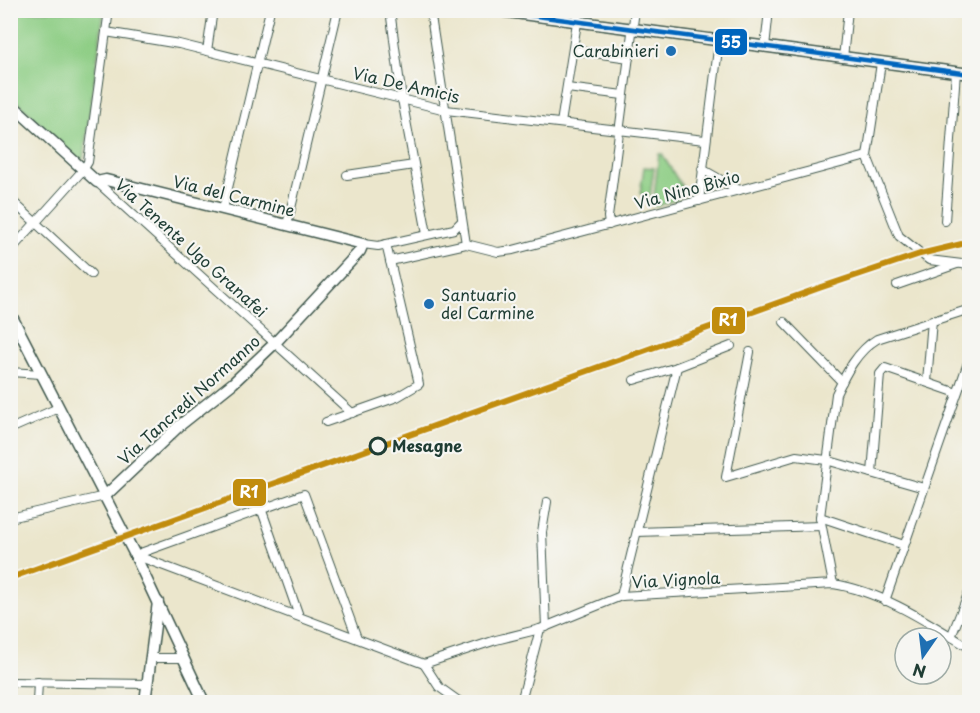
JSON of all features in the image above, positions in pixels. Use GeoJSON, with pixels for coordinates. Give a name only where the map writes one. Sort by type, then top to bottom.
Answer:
{"type":"FeatureCollection","features":[{"type":"Feature","properties":{"kind":"main road"},"geometry":{"type":"LineString","coordinates":[[492,10],[578,16],[632,29],[969,74]]}},
{"type":"Feature","properties":{"kind":"main road","name":"Via Tenente Ugo Granafei"},"geometry":{"type":"LineString","coordinates":[[10,103],[97,182]]}},
{"type":"Feature","properties":{"kind":"main road","name":"Via del Carmine"},"geometry":{"type":"LineString","coordinates":[[97,182],[106,180],[363,244]]}},
{"type":"Feature","properties":{"kind":"main road","name":"Via Tancredi Normanno"},"geometry":{"type":"LineString","coordinates":[[105,496],[179,426],[233,383],[274,344],[360,251],[363,244]]}},
{"type":"Feature","properties":{"kind":"main road"},"geometry":{"type":"LineString","coordinates":[[10,314],[135,555],[204,702]]}},
{"type":"Feature","properties":{"kind":"main road"},"geometry":{"type":"LineString","coordinates":[[145,702],[158,602]]}},
{"type":"Feature","properties":{"kind":"street"},"geometry":{"type":"LineString","coordinates":[[10,251],[88,162],[109,10]]}},
{"type":"Feature","properties":{"kind":"street"},"geometry":{"type":"LineString","coordinates":[[207,51],[213,10]]}},
{"type":"Feature","properties":{"kind":"street"},"geometry":{"type":"LineString","coordinates":[[223,209],[270,10]]}},
{"type":"Feature","properties":{"kind":"street"},"geometry":{"type":"LineString","coordinates":[[287,225],[338,10]]}},
{"type":"Feature","properties":{"kind":"street"},"geometry":{"type":"LineString","coordinates":[[390,10],[402,99],[427,234]]}},
{"type":"Feature","properties":{"kind":"street"},"geometry":{"type":"LineString","coordinates":[[390,261],[466,244],[460,222],[446,110],[430,10]]}},
{"type":"Feature","properties":{"kind":"street"},"geometry":{"type":"LineString","coordinates":[[609,225],[608,217],[635,10]]}},
{"type":"Feature","properties":{"kind":"street"},"geometry":{"type":"LineString","coordinates":[[765,47],[769,10]]}},
{"type":"Feature","properties":{"kind":"street"},"geometry":{"type":"LineString","coordinates":[[843,58],[848,10]]}},
{"type":"Feature","properties":{"kind":"street"},"geometry":{"type":"LineString","coordinates":[[561,123],[578,16]]}},
{"type":"Feature","properties":{"kind":"street","name":"Via De Amicis"},"geometry":{"type":"LineString","coordinates":[[106,32],[207,51],[446,110],[705,140]]}},
{"type":"Feature","properties":{"kind":"street"},"geometry":{"type":"LineString","coordinates":[[699,201],[719,41]]}},
{"type":"Feature","properties":{"kind":"street"},"geometry":{"type":"LineString","coordinates":[[573,50],[628,57]]}},
{"type":"Feature","properties":{"kind":"street"},"geometry":{"type":"LineString","coordinates":[[881,63],[867,156],[899,236],[929,260],[969,265]]}},
{"type":"Feature","properties":{"kind":"street"},"geometry":{"type":"LineString","coordinates":[[945,220],[956,72]]}},
{"type":"Feature","properties":{"kind":"street"},"geometry":{"type":"LineString","coordinates":[[567,88],[623,95]]}},
{"type":"Feature","properties":{"kind":"street","name":"Via Nino Bixio"},"geometry":{"type":"LineString","coordinates":[[466,244],[498,252],[513,250],[867,156]]}},
{"type":"Feature","properties":{"kind":"street"},"geometry":{"type":"LineString","coordinates":[[347,175],[414,165]]}},
{"type":"Feature","properties":{"kind":"street"},"geometry":{"type":"LineString","coordinates":[[702,169],[739,190]]}},
{"type":"Feature","properties":{"kind":"street","name":"Via Tenente Ugo Granafei"},"geometry":{"type":"LineString","coordinates":[[97,182],[352,413]]}},
{"type":"Feature","properties":{"kind":"street"},"geometry":{"type":"LineString","coordinates":[[10,199],[91,274]]}},
{"type":"Feature","properties":{"kind":"street"},"geometry":{"type":"LineString","coordinates":[[363,244],[386,244],[454,229],[460,222]]}},
{"type":"Feature","properties":{"kind":"street"},"geometry":{"type":"LineString","coordinates":[[326,422],[397,397],[419,384],[386,244]]}},
{"type":"Feature","properties":{"kind":"street"},"geometry":{"type":"LineString","coordinates":[[897,285],[958,264]]}},
{"type":"Feature","properties":{"kind":"street"},"geometry":{"type":"LineString","coordinates":[[833,584],[820,517],[836,394],[864,347],[877,339],[969,309]]}},
{"type":"Feature","properties":{"kind":"street"},"geometry":{"type":"LineString","coordinates":[[927,382],[932,320]]}},
{"type":"Feature","properties":{"kind":"street"},"geometry":{"type":"LineString","coordinates":[[784,322],[842,382]]}},
{"type":"Feature","properties":{"kind":"street"},"geometry":{"type":"LineString","coordinates":[[634,380],[731,346]]}},
{"type":"Feature","properties":{"kind":"street"},"geometry":{"type":"LineString","coordinates":[[750,352],[726,477],[796,456],[826,460],[924,488]]}},
{"type":"Feature","properties":{"kind":"street"},"geometry":{"type":"LineString","coordinates":[[885,601],[969,357]]}},
{"type":"Feature","properties":{"kind":"street"},"geometry":{"type":"LineString","coordinates":[[621,596],[677,366]]}},
{"type":"Feature","properties":{"kind":"street"},"geometry":{"type":"LineString","coordinates":[[872,473],[880,374],[885,368],[957,393]]}},
{"type":"Feature","properties":{"kind":"street"},"geometry":{"type":"LineString","coordinates":[[10,372],[41,374]]}},
{"type":"Feature","properties":{"kind":"street"},"geometry":{"type":"LineString","coordinates":[[10,429],[58,408]]}},
{"type":"Feature","properties":{"kind":"street"},"geometry":{"type":"LineString","coordinates":[[135,555],[304,494],[357,638]]}},
{"type":"Feature","properties":{"kind":"street"},"geometry":{"type":"LineString","coordinates":[[10,518],[105,496]]}},
{"type":"Feature","properties":{"kind":"street"},"geometry":{"type":"LineString","coordinates":[[521,702],[543,628],[542,532],[547,502]]}},
{"type":"Feature","properties":{"kind":"street"},"geometry":{"type":"LineString","coordinates":[[261,508],[299,616]]}},
{"type":"Feature","properties":{"kind":"street"},"geometry":{"type":"LineString","coordinates":[[820,517],[904,545]]}},
{"type":"Feature","properties":{"kind":"street"},"geometry":{"type":"LineString","coordinates":[[637,532],[821,526]]}},
{"type":"Feature","properties":{"kind":"street"},"geometry":{"type":"LineString","coordinates":[[135,555],[424,664],[439,687],[460,702]]}},
{"type":"Feature","properties":{"kind":"street","name":"Via Vignola"},"geometry":{"type":"LineString","coordinates":[[424,664],[496,640],[543,628],[621,596],[833,584],[849,586],[885,601],[931,626]]}},
{"type":"Feature","properties":{"kind":"street"},"geometry":{"type":"LineString","coordinates":[[953,632],[969,589]]}},
{"type":"Feature","properties":{"kind":"street","name":"Via Vignola"},"geometry":{"type":"LineString","coordinates":[[953,638],[969,648]]}},
{"type":"Feature","properties":{"kind":"street"},"geometry":{"type":"LineString","coordinates":[[152,658],[184,658]]}},
{"type":"Feature","properties":{"kind":"street"},"geometry":{"type":"LineString","coordinates":[[10,682],[148,684]]}},
{"type":"Feature","properties":{"kind":"street"},"geometry":{"type":"LineString","coordinates":[[38,682],[38,702]]}},
{"type":"Feature","properties":{"kind":"green space"},"geometry":{"type":"Polygon","coordinates":[[[10,11],[104,11],[83,160],[77,159],[11,96],[10,11]]]}},
{"type":"Feature","properties":{"kind":"green space"},"geometry":{"type":"Polygon","coordinates":[[[659,154],[662,154],[685,192],[679,198],[656,207],[653,205],[659,154]]]}},
{"type":"Feature","properties":{"kind":"green space"},"geometry":{"type":"Polygon","coordinates":[[[644,167],[654,168],[650,196],[640,194],[644,167]]]}},
{"type":"Feature","properties":{"kind":"transit line","name":"55"},"geometry":{"type":"LineString","coordinates":[[492,10],[970,74]]}},
{"type":"Feature","properties":{"kind":"transit line","name":"R1"},"geometry":{"type":"LineString","coordinates":[[10,578],[819,288],[920,254],[970,242]]}},
{"type":"Feature","properties":{"kind":"place","name":"Carabinieri"},"geometry":{"type":"Point","coordinates":[671,51]}},
{"type":"Feature","properties":{"kind":"place","name":"Santuario del Carmine"},"geometry":{"type":"Point","coordinates":[429,304]}},
{"type":"Feature","properties":{"kind":"place","name":"Mesagne"},"geometry":{"type":"Point","coordinates":[378,446]}}]}
